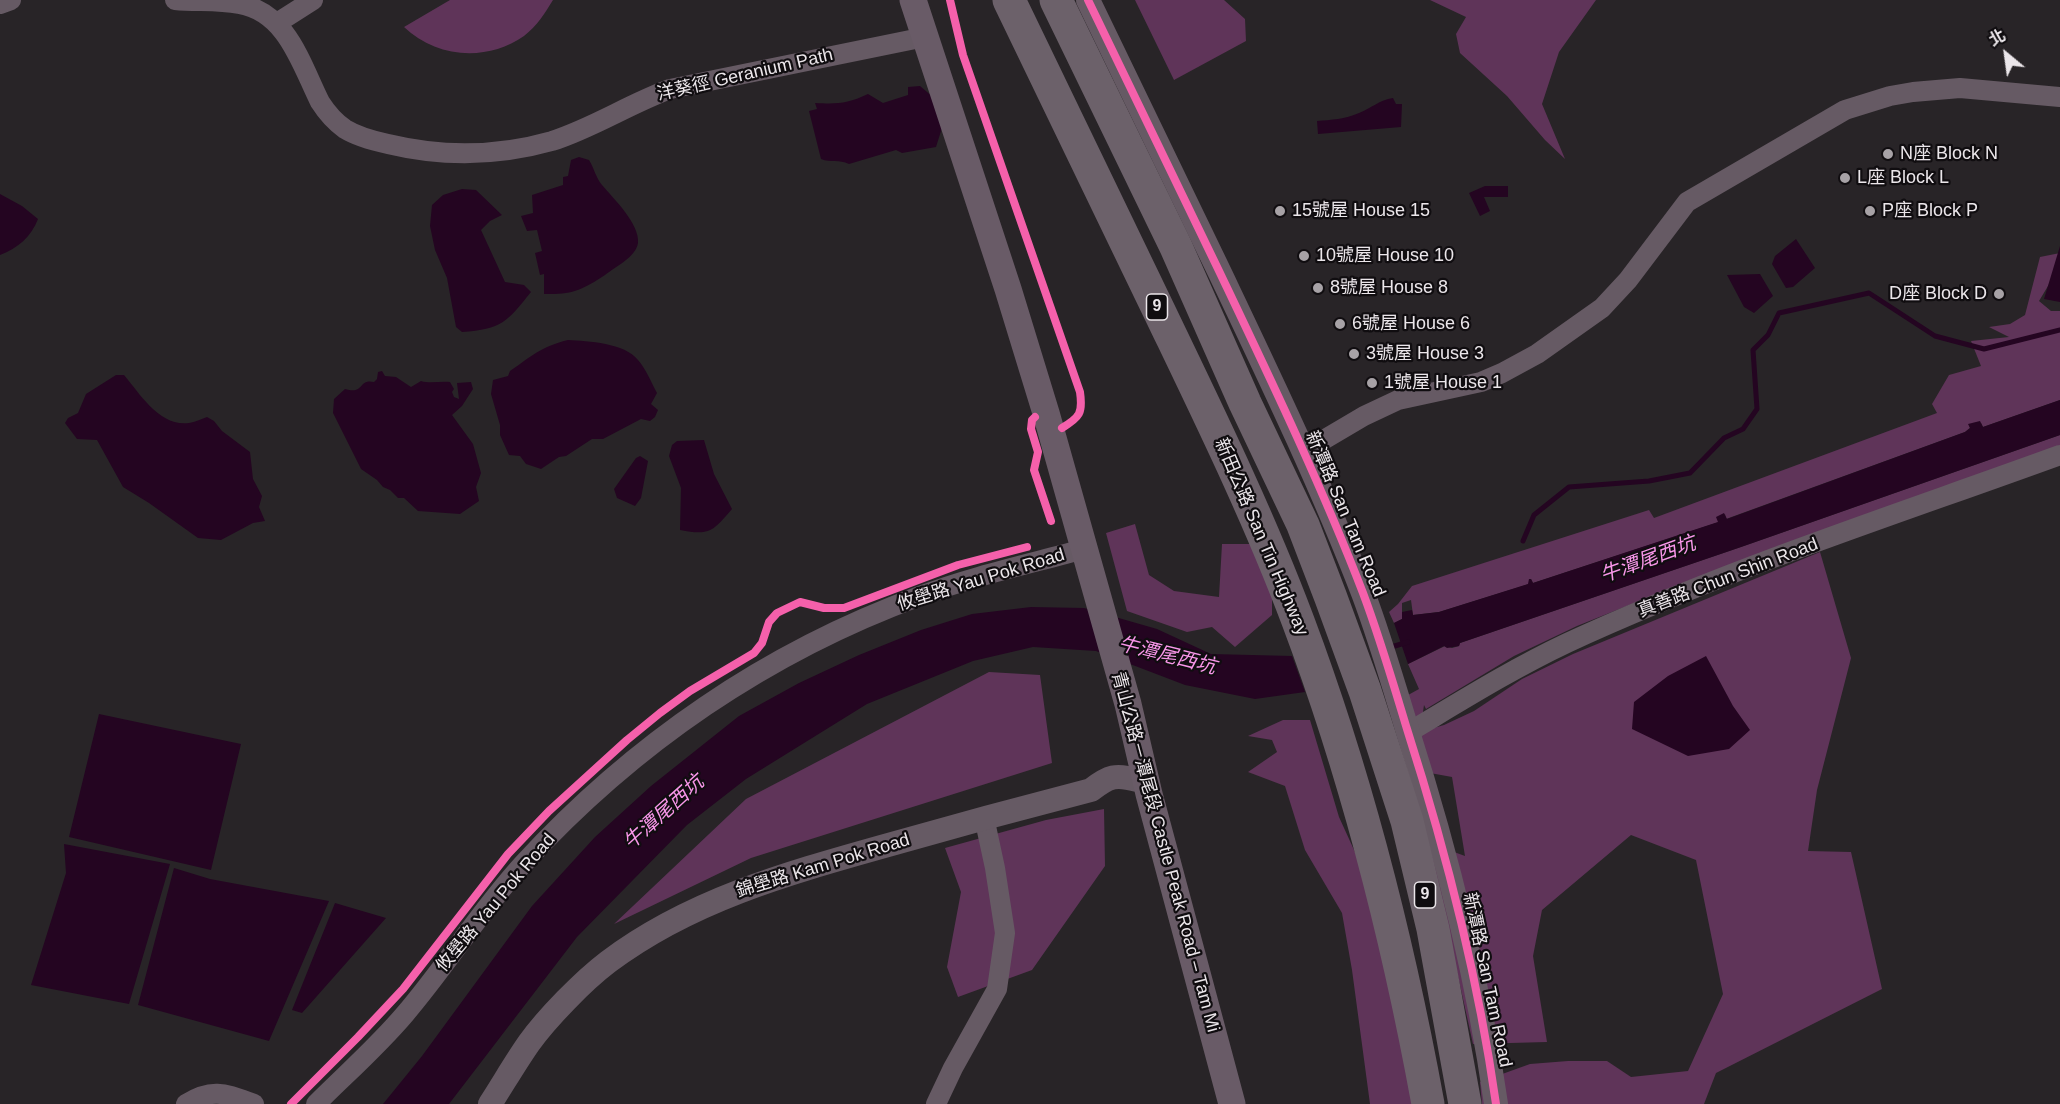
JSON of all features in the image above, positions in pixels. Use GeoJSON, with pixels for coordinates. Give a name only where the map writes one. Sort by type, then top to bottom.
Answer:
{"type":"FeatureCollection","features":[{"type":"Feature","properties":{"kind":"highway","name":"新田公路 San Tin Highway"},"geometry":{"type":"LineString","coordinates":[[1009,0],[1212,421],[1256,519],[1296,618],[1358,803],[1385,902],[1428,1104]]}},
{"type":"Feature","properties":{"kind":"highway","name":"9"},"geometry":{"type":"LineString","coordinates":[[1056,0],[1176,247],[1245,403],[1303,525],[1331,598],[1380,687],[1407,821],[1433,929],[1465,1104]]}},
{"type":"Feature","properties":{"kind":"main road","name":"青山公路－潭尾段 Castle Peak Road – Tam Mi"},"geometry":{"type":"LineString","coordinates":[[913,0],[1008,289],[1084,549],[1128,704],[1141,779],[1232,1104]]}},
{"type":"Feature","properties":{"kind":"street"},"geometry":{"type":"LineString","coordinates":[[0,4],[11,0]]}},
{"type":"Feature","properties":{"kind":"street","name":"洋葵徑 Geranium Path"},"geometry":{"type":"LineString","coordinates":[[175,0],[238,3],[259,10],[277,23],[289,38],[320,102],[336,122],[357,135],[380,142],[404,148],[454,153],[478,153],[527,147],[575,133],[634,103],[670,89],[925,37]]}},
{"type":"Feature","properties":{"kind":"street"},"geometry":{"type":"LineString","coordinates":[[277,23],[313,0]]}},
{"type":"Feature","properties":{"kind":"street","name":"新潭路 San Tam Road"},"geometry":{"type":"LineString","coordinates":[[1088,0],[1263,363],[1364,595],[1380,687],[1408,732],[1426,786],[1458,906],[1486,1037],[1496,1104]]}},
{"type":"Feature","properties":{"kind":"street"},"geometry":{"type":"LineString","coordinates":[[1303,452],[1364,416],[1398,400],[1481,382],[1537,354],[1602,308],[1628,280],[1687,202],[1845,110],[1867,102],[1913,92],[1960,88],[2060,97]]}},
{"type":"Feature","properties":{"kind":"street","name":"真善路 Chun Shin Road"},"geometry":{"type":"LineString","coordinates":[[1408,732],[1516,669],[1568,643],[1744,570],[2060,454]]}},
{"type":"Feature","properties":{"kind":"street","name":"攸壆路 Yau Pok Road"},"geometry":{"type":"LineString","coordinates":[[316,1104],[405,1015],[500,892],[555,831],[620,770],[681,722],[766,667],[873,614],[963,581],[1084,549]]}},
{"type":"Feature","properties":{"kind":"street","name":"錦壆路 Kam Pok Road"},"geometry":{"type":"LineString","coordinates":[[490,1104],[530,1041],[574,992],[608,962],[687,913],[733,893],[796,871],[1091,790],[1105,780],[1120,775],[1141,779]]}},
{"type":"Feature","properties":{"kind":"street"},"geometry":{"type":"LineString","coordinates":[[936,1104],[953,1068],[997,990],[1005,933],[995,868],[984,818]]}},
{"type":"Feature","properties":{"kind":"street"},"geometry":{"type":"LineString","coordinates":[[186,1104],[199,1096],[212,1093],[225,1094],[254,1104]]}},
{"type":"Feature","properties":{"kind":"shaded area"},"geometry":{"type":"Polygon","coordinates":[[[450,0],[553,0],[524,36],[494,50],[478,53],[462,53],[431,45],[404,27],[450,0]]]}},
{"type":"Feature","properties":{"kind":"shaded area"},"geometry":{"type":"Polygon","coordinates":[[[1135,0],[1224,0],[1245,19],[1246,41],[1174,80],[1135,0]]]}},
{"type":"Feature","properties":{"kind":"shaded area"},"geometry":{"type":"Polygon","coordinates":[[[1430,0],[1596,0],[1559,52],[1542,104],[1565,159],[1545,140],[1507,96],[1460,53],[1456,34],[1466,17],[1430,0]]]}},
{"type":"Feature","properties":{"kind":"shaded area"},"geometry":{"type":"Polygon","coordinates":[[[2060,253],[2060,266],[2039,301],[2051,311],[2060,311],[2060,400],[1983,427],[1981,423],[1969,425],[1970,428],[1965,432],[1726,519],[1725,514],[1719,522],[1533,583],[1531,579],[1529,584],[1439,612],[1413,615],[1411,600],[1402,603],[1402,619],[1394,623],[1389,612],[1412,586],[1649,510],[1654,518],[1937,413],[1932,404],[1949,375],[1981,366],[1971,341],[2009,337],[1989,327],[2010,324],[2025,315],[2040,257],[2060,253]]]}},
{"type":"Feature","properties":{"kind":"shaded area"},"geometry":{"type":"Polygon","coordinates":[[[2060,435],[2060,449],[1689,581],[1577,626],[1514,656],[1426,709],[1424,705],[1420,732],[1444,725],[1474,711],[1522,679],[1573,654],[1820,552],[1851,658],[1817,790],[1808,851],[1851,852],[1882,989],[1716,1073],[1704,1104],[1482,1104],[1480,1082],[1530,1064],[1607,1061],[1631,1077],[1688,1071],[1723,994],[1696,860],[1631,835],[1542,910],[1533,956],[1547,1042],[1473,1044],[1430,850],[1435,845],[1465,856],[1452,777],[1430,773],[1390,705],[1419,689],[1408,664],[1445,646],[1452,648],[1459,646],[1460,643],[2060,435]]]}},
{"type":"Feature","properties":{"kind":"shaded area"},"geometry":{"type":"Polygon","coordinates":[[[1135,524],[1149,575],[1174,591],[1219,597],[1222,544],[1259,544],[1272,572],[1272,615],[1235,647],[1212,627],[1187,632],[1127,611],[1106,533],[1135,524]]]}},
{"type":"Feature","properties":{"kind":"shaded area"},"geometry":{"type":"Polygon","coordinates":[[[989,672],[1040,675],[1052,763],[751,858],[614,924],[746,799],[989,672]]]}},
{"type":"Feature","properties":{"kind":"shaded area"},"geometry":{"type":"Polygon","coordinates":[[[1283,720],[1310,720],[1339,817],[1370,885],[1413,1104],[1370,1104],[1342,913],[1305,850],[1285,786],[1248,772],[1277,752],[1272,740],[1248,736],[1283,720]]]}},
{"type":"Feature","properties":{"kind":"shaded area"},"geometry":{"type":"Polygon","coordinates":[[[1104,809],[1105,866],[1032,970],[958,997],[947,967],[961,892],[945,848],[1046,820],[1104,809]]]}},
{"type":"Feature","properties":{"kind":"water"},"geometry":{"type":"Polygon","coordinates":[[[920,86],[940,103],[946,115],[936,147],[902,153],[896,150],[849,164],[821,159],[809,111],[817,109],[815,103],[842,103],[868,94],[883,103],[908,95],[908,87],[920,86]]]}},
{"type":"Feature","properties":{"kind":"water"},"geometry":{"type":"Polygon","coordinates":[[[1393,98],[1396,104],[1402,104],[1401,127],[1318,134],[1317,121],[1348,117],[1393,98]]]}},
{"type":"Feature","properties":{"kind":"water"},"geometry":{"type":"Polygon","coordinates":[[[579,157],[589,160],[600,182],[635,228],[638,243],[629,257],[590,284],[562,294],[544,294],[544,274],[540,275],[535,253],[542,251],[537,230],[527,231],[521,216],[533,213],[532,195],[563,185],[563,177],[568,176],[571,160],[579,157]]]}},
{"type":"Feature","properties":{"kind":"water"},"geometry":{"type":"Polygon","coordinates":[[[1485,186],[1508,186],[1508,197],[1484,197],[1490,211],[1480,216],[1469,193],[1485,186]]]}},
{"type":"Feature","properties":{"kind":"water"},"geometry":{"type":"Polygon","coordinates":[[[462,189],[476,190],[502,215],[490,221],[481,230],[505,282],[524,285],[531,292],[502,322],[486,329],[462,332],[456,327],[447,278],[435,250],[430,226],[432,205],[443,195],[462,189]]]}},
{"type":"Feature","properties":{"kind":"water"},"geometry":{"type":"Polygon","coordinates":[[[0,194],[22,206],[38,219],[32,231],[23,241],[0,255],[0,194]]]}},
{"type":"Feature","properties":{"kind":"water"},"geometry":{"type":"Polygon","coordinates":[[[1796,239],[1815,268],[1793,287],[1786,288],[1772,264],[1775,256],[1796,239]]]}},
{"type":"Feature","properties":{"kind":"water"},"geometry":{"type":"Polygon","coordinates":[[[2060,246],[2060,302],[2044,299],[2060,246]]]}},
{"type":"Feature","properties":{"kind":"water"},"geometry":{"type":"Polygon","coordinates":[[[1760,274],[1773,296],[1754,313],[1744,307],[1727,275],[1760,274]]]}},
{"type":"Feature","properties":{"kind":"water"},"geometry":{"type":"Polygon","coordinates":[[[568,340],[606,344],[632,354],[644,367],[657,393],[651,404],[658,410],[650,421],[641,419],[603,439],[592,439],[541,469],[526,464],[520,456],[509,455],[500,435],[500,425],[491,394],[493,380],[508,376],[510,371],[543,349],[568,340]]]}},
{"type":"Feature","properties":{"kind":"water"},"geometry":{"type":"Polygon","coordinates":[[[382,371],[385,376],[396,377],[411,387],[421,381],[450,382],[454,389],[452,392],[454,397],[459,399],[457,383],[471,382],[473,389],[462,406],[452,415],[473,444],[481,473],[476,487],[479,501],[460,514],[418,511],[404,498],[398,498],[361,469],[333,413],[334,399],[345,389],[356,390],[366,382],[374,382],[378,372],[382,371]]]}},
{"type":"Feature","properties":{"kind":"water"},"geometry":{"type":"Polygon","coordinates":[[[116,375],[124,375],[144,400],[160,415],[179,423],[189,423],[207,417],[250,452],[253,479],[262,496],[259,507],[265,521],[253,523],[221,540],[198,538],[123,487],[97,440],[77,439],[65,423],[68,418],[78,413],[86,394],[116,375]]]}},
{"type":"Feature","properties":{"kind":"water"},"geometry":{"type":"Polygon","coordinates":[[[2060,400],[2060,435],[1460,643],[1459,646],[1447,648],[1444,646],[1408,664],[1394,623],[1402,619],[1402,612],[1412,610],[1413,615],[1439,612],[1528,584],[1529,579],[1533,583],[1718,522],[1716,517],[1724,513],[1727,519],[1965,432],[1970,428],[1968,424],[1980,421],[1983,427],[2060,400]]]}},
{"type":"Feature","properties":{"kind":"water"},"geometry":{"type":"Polygon","coordinates":[[[704,440],[714,474],[732,509],[710,530],[698,532],[680,530],[681,488],[669,456],[672,445],[677,441],[704,440]]]}},
{"type":"Feature","properties":{"kind":"water"},"geometry":{"type":"Polygon","coordinates":[[[640,456],[648,461],[641,498],[635,506],[617,498],[614,489],[636,458],[640,456]]]}},
{"type":"Feature","properties":{"kind":"water"},"geometry":{"type":"Polygon","coordinates":[[[1031,607],[1084,608],[1157,629],[1211,654],[1292,656],[1305,692],[1255,699],[1185,685],[1096,651],[1033,647],[973,661],[867,704],[746,779],[687,825],[577,937],[449,1104],[383,1104],[422,1056],[532,906],[595,837],[651,786],[739,716],[799,683],[921,630],[972,614],[1031,607]]]}},
{"type":"Feature","properties":{"kind":"water"},"geometry":{"type":"Polygon","coordinates":[[[1706,656],[1733,706],[1750,730],[1729,749],[1688,756],[1632,729],[1634,702],[1668,676],[1706,656]]]}},
{"type":"Feature","properties":{"kind":"water"},"geometry":{"type":"Polygon","coordinates":[[[99,714],[241,744],[211,870],[69,837],[99,714]]]}},
{"type":"Feature","properties":{"kind":"water"},"geometry":{"type":"Polygon","coordinates":[[[64,844],[170,864],[129,1004],[31,985],[66,873],[64,844]]]}},
{"type":"Feature","properties":{"kind":"water"},"geometry":{"type":"Polygon","coordinates":[[[174,868],[210,879],[329,901],[269,1041],[138,1005],[174,868]]]}},
{"type":"Feature","properties":{"kind":"water"},"geometry":{"type":"Polygon","coordinates":[[[335,903],[386,918],[302,1013],[292,1010],[335,903]]]}},
{"type":"Feature","properties":{"kind":"waterway"},"geometry":{"type":"LineString","coordinates":[[1523,541],[1534,515],[1569,487],[1649,481],[1690,473],[1724,438],[1743,429],[1757,409],[1753,350],[1768,335],[1779,313],[1869,293],[1935,336],[1984,349],[2060,330]]}},
{"type":"Feature","properties":{"kind":"waterway","name":"牛潭尾西坑"},"geometry":{"type":"LineString","coordinates":[[1388,648],[1408,642]]}},
{"type":"Feature","properties":{"kind":"cycle path"},"geometry":{"type":"LineString","coordinates":[[950,0],[963,55],[1080,392],[1079,414],[1062,428]]}},
{"type":"Feature","properties":{"kind":"cycle path"},"geometry":{"type":"LineString","coordinates":[[1088,0],[1276,392],[1330,512],[1363,593],[1448,868],[1480,1009],[1496,1104]]}},
{"type":"Feature","properties":{"kind":"cycle path"},"geometry":{"type":"LineString","coordinates":[[1035,417],[1032,420],[1031,429],[1038,452],[1034,470],[1051,521]]}},
{"type":"Feature","properties":{"kind":"cycle path"},"geometry":{"type":"LineString","coordinates":[[291,1104],[403,989],[508,854],[549,811],[660,713],[690,691],[754,653],[762,643],[769,622],[777,613],[800,602],[824,608],[844,608],[958,565],[1027,547]]}},
{"type":"Feature","properties":{"kind":"place","name":"N座 Block N"},"geometry":{"type":"Point","coordinates":[1888,154]}},
{"type":"Feature","properties":{"kind":"place","name":"L座 Block L"},"geometry":{"type":"Point","coordinates":[1845,178]}},
{"type":"Feature","properties":{"kind":"place","name":"15號屋 House 15"},"geometry":{"type":"Point","coordinates":[1280,211]}},
{"type":"Feature","properties":{"kind":"place","name":"P座 Block P"},"geometry":{"type":"Point","coordinates":[1870,211]}},
{"type":"Feature","properties":{"kind":"place","name":"10號屋 House 10"},"geometry":{"type":"Point","coordinates":[1304,256]}},
{"type":"Feature","properties":{"kind":"place","name":"8號屋 House 8"},"geometry":{"type":"Point","coordinates":[1318,288]}},
{"type":"Feature","properties":{"kind":"place","name":"D座 Block D"},"geometry":{"type":"Point","coordinates":[1999,294]}},
{"type":"Feature","properties":{"kind":"place","name":"6號屋 House 6"},"geometry":{"type":"Point","coordinates":[1340,324]}},
{"type":"Feature","properties":{"kind":"place","name":"3號屋 House 3"},"geometry":{"type":"Point","coordinates":[1354,354]}},
{"type":"Feature","properties":{"kind":"place","name":"1號屋 House 1"},"geometry":{"type":"Point","coordinates":[1372,383]}}]}
